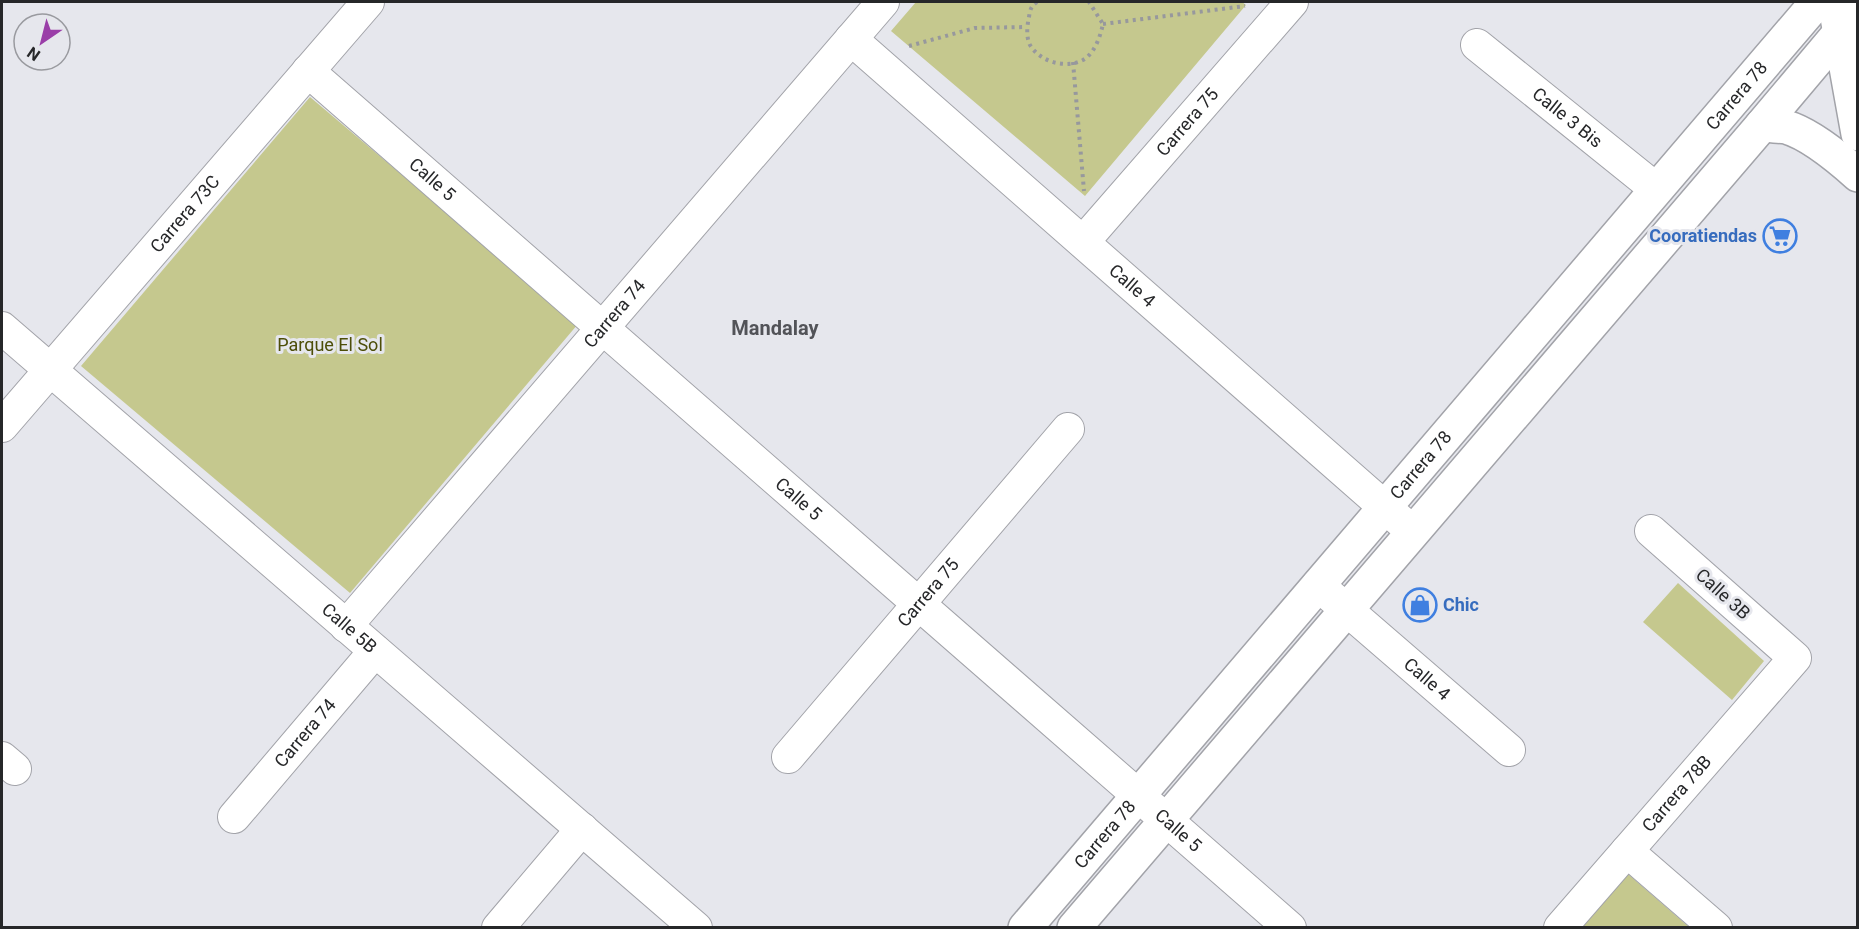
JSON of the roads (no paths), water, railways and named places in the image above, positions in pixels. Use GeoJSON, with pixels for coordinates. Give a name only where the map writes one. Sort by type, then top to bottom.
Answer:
{"type":"FeatureCollection","features":[{"type":"Feature","properties":{"kind":"street","name":"Carrera 73C"},"geometry":{"type":"LineString","coordinates":[[2,426],[368,2]]}},
{"type":"Feature","properties":{"kind":"street","name":"Carrera 74"},"geometry":{"type":"LineString","coordinates":[[346,626],[603,328],[859,45],[883,2]]}},
{"type":"Feature","properties":{"kind":"street","name":"Carrera 78"},"geometry":{"type":"LineString","coordinates":[[1025,927],[1817,2]]}},
{"type":"Feature","properties":{"kind":"street","name":"Carrera 75"},"geometry":{"type":"LineString","coordinates":[[1083,242],[1285,4]]}},
{"type":"Feature","properties":{"kind":"street","name":"Carrera 78"},"geometry":{"type":"LineString","coordinates":[[1074,927],[1762,125],[1848,11]]}},
{"type":"Feature","properties":{"kind":"street"},"geometry":{"type":"LineString","coordinates":[[1848,11],[1857,134]]}},
{"type":"Feature","properties":{"kind":"street","name":"Calle 4"},"geometry":{"type":"LineString","coordinates":[[859,45],[1413,532]]}},
{"type":"Feature","properties":{"kind":"street","name":"Calle 3 Bis"},"geometry":{"type":"LineString","coordinates":[[1477,45],[1656,189]]}},
{"type":"Feature","properties":{"kind":"street","name":"Calle 5"},"geometry":{"type":"LineString","coordinates":[[308,71],[1290,927]]}},
{"type":"Feature","properties":{"kind":"street"},"geometry":{"type":"LineString","coordinates":[[1762,125],[1785,127],[1800,133],[1822,146],[1857,175]]}},
{"type":"Feature","properties":{"kind":"street","name":"Calle 5B"},"geometry":{"type":"LineString","coordinates":[[2,328],[696,927]]}},
{"type":"Feature","properties":{"kind":"street","name":"Carrera 75"},"geometry":{"type":"LineString","coordinates":[[788,757],[1068,429]]}},
{"type":"Feature","properties":{"kind":"street","name":"Calle 3B"},"geometry":{"type":"LineString","coordinates":[[1651,531],[1795,658]]}},
{"type":"Feature","properties":{"kind":"street","name":"Calle 4"},"geometry":{"type":"LineString","coordinates":[[1318,585],[1509,750]]}},
{"type":"Feature","properties":{"kind":"street","name":"Carrera 74"},"geometry":{"type":"LineString","coordinates":[[234,817],[375,651]]}},
{"type":"Feature","properties":{"kind":"street","name":"Carrera 78B"},"geometry":{"type":"LineString","coordinates":[[1560,927],[1795,658]]}},
{"type":"Feature","properties":{"kind":"street"},"geometry":{"type":"LineString","coordinates":[[498,927],[582,829]]}},
{"type":"Feature","properties":{"kind":"street"},"geometry":{"type":"LineString","coordinates":[[1627,851],[1716,927]]}},
{"type":"Feature","properties":{"kind":"place","name":"Cooratiendas"},"geometry":{"type":"Point","coordinates":[1780,236]}},
{"type":"Feature","properties":{"kind":"place","name":"Chic"},"geometry":{"type":"Point","coordinates":[1420,605]}},
{"type":"Feature","properties":{"kind":"district","name":"Mandalay"},"geometry":{"type":"Point","coordinates":[775,328]}},
{"type":"Feature","properties":{"kind":"park label","name":"Parque El Sol"},"geometry":{"type":"Point","coordinates":[330,345]}}]}
